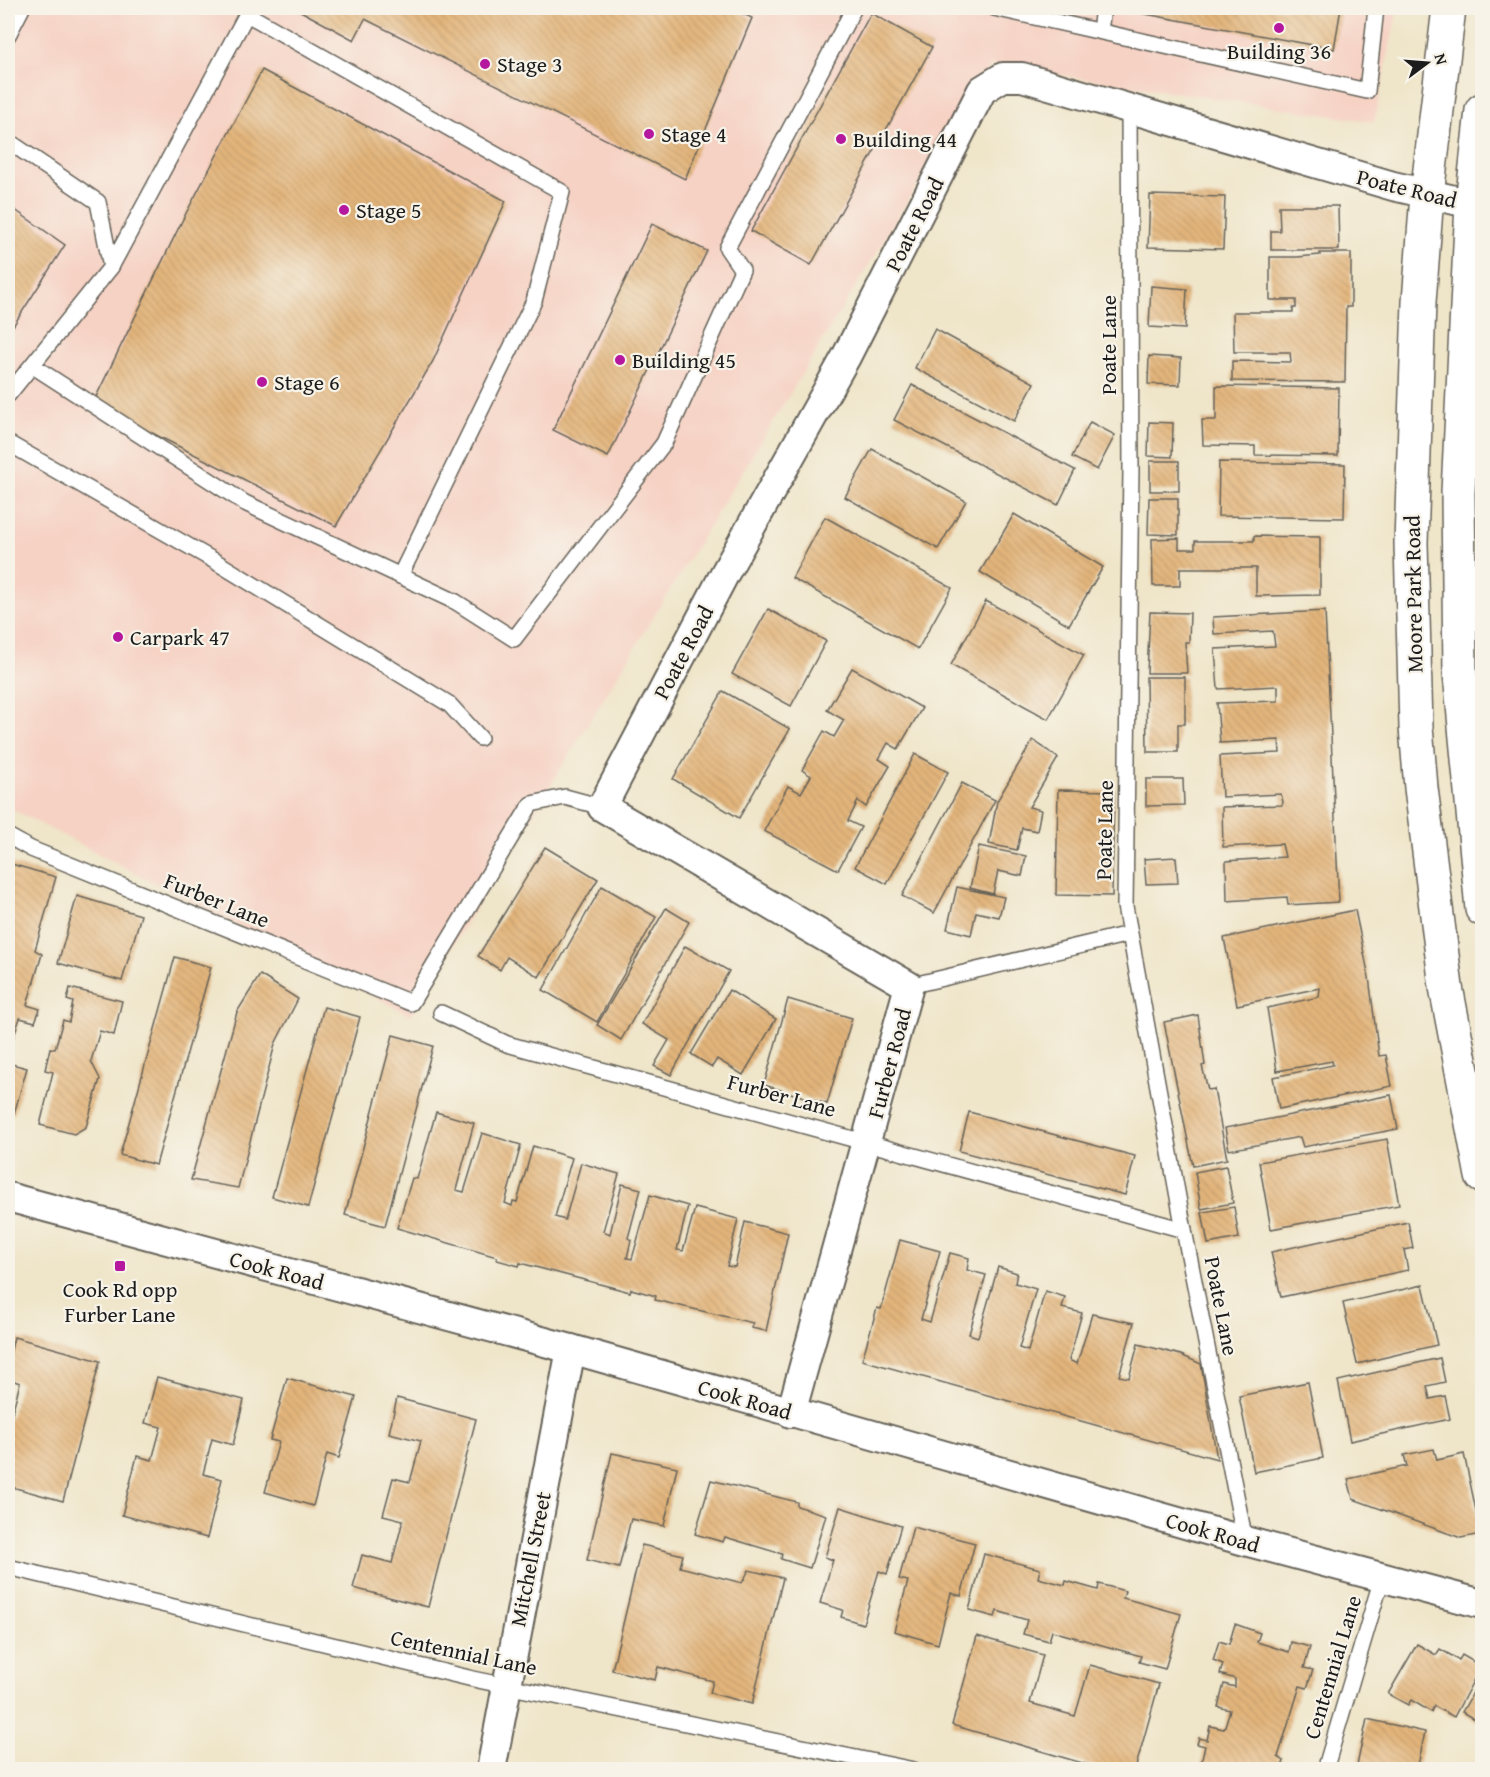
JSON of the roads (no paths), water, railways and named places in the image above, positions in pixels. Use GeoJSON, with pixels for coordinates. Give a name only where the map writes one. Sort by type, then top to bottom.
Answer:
{"type":"FeatureCollection","features":[{"type":"Feature","properties":{"kind":"main road","name":"Moore Park Road"},"geometry":{"type":"LineString","coordinates":[[1449,8],[1427,195],[1419,302],[1411,543],[1416,727],[1421,788],[1446,987],[1482,1176]]}},
{"type":"Feature","properties":{"kind":"main road","name":"Moore Park Road"},"geometry":{"type":"LineString","coordinates":[[1482,110],[1472,204],[1458,493],[1460,673],[1482,909]]}},
{"type":"Feature","properties":{"kind":"street","name":"Poate Road"},"geometry":{"type":"LineString","coordinates":[[602,807],[725,573],[846,357],[982,90],[1003,77],[1022,77],[1427,195],[1472,204]]}},
{"type":"Feature","properties":{"kind":"street","name":"Furber Road"},"geometry":{"type":"LineString","coordinates":[[602,807],[909,986],[868,1142],[791,1413]]}},
{"type":"Feature","properties":{"kind":"street","name":"Cook Road"},"geometry":{"type":"LineString","coordinates":[[8,1197],[571,1349],[1245,1541],[1482,1604]]}},
{"type":"Feature","properties":{"kind":"street","name":"Mitchell Street"},"geometry":{"type":"LineString","coordinates":[[491,1770],[571,1349]]}},
{"type":"Feature","properties":{"kind":"lane"},"geometry":{"type":"LineString","coordinates":[[8,35],[22,8]]}},
{"type":"Feature","properties":{"kind":"lane"},"geometry":{"type":"LineString","coordinates":[[33,366],[245,503],[456,602],[514,639],[664,443],[742,270],[727,248],[854,8]]}},
{"type":"Feature","properties":{"kind":"lane"},"geometry":{"type":"LineString","coordinates":[[994,8],[1367,91],[1376,8]]}},
{"type":"Feature","properties":{"kind":"lane"},"geometry":{"type":"LineString","coordinates":[[1100,31],[1103,8]]}},
{"type":"Feature","properties":{"kind":"lane"},"geometry":{"type":"LineString","coordinates":[[8,395],[111,267],[248,11],[562,192],[534,301],[400,576]]}},
{"type":"Feature","properties":{"kind":"lane","name":"Poate Lane"},"geometry":{"type":"LineString","coordinates":[[1130,109],[1131,469],[1125,906],[1184,1230],[1245,1541]]}},
{"type":"Feature","properties":{"kind":"lane"},"geometry":{"type":"LineString","coordinates":[[8,141],[98,202],[111,267]]}},
{"type":"Feature","properties":{"kind":"lane"},"geometry":{"type":"LineString","coordinates":[[8,443],[213,560],[448,704],[480,738]]}},
{"type":"Feature","properties":{"kind":"lane","name":"Furber Lane"},"geometry":{"type":"LineString","coordinates":[[8,836],[42,854],[411,1003],[531,804],[565,798],[602,807]]}},
{"type":"Feature","properties":{"kind":"lane"},"geometry":{"type":"LineString","coordinates":[[909,986],[1129,934]]}},
{"type":"Feature","properties":{"kind":"lane","name":"Furber Lane"},"geometry":{"type":"LineString","coordinates":[[441,1013],[507,1044],[1184,1230]]}},
{"type":"Feature","properties":{"kind":"lane","name":"Centennial Lane"},"geometry":{"type":"LineString","coordinates":[[8,1567],[506,1686],[914,1770]]}},
{"type":"Feature","properties":{"kind":"lane","name":"Centennial Lane"},"geometry":{"type":"LineString","coordinates":[[1325,1770],[1382,1578]]}},
{"type":"Feature","properties":{"kind":"place","name":"Building 36"},"geometry":{"type":"Point","coordinates":[1279,28]}},
{"type":"Feature","properties":{"kind":"place","name":"Stage 3"},"geometry":{"type":"Point","coordinates":[485,64]}},
{"type":"Feature","properties":{"kind":"place","name":"Stage 4"},"geometry":{"type":"Point","coordinates":[649,134]}},
{"type":"Feature","properties":{"kind":"place","name":"Building 44"},"geometry":{"type":"Point","coordinates":[841,139]}},
{"type":"Feature","properties":{"kind":"place","name":"Stage 5"},"geometry":{"type":"Point","coordinates":[344,210]}},
{"type":"Feature","properties":{"kind":"place","name":"Building 45"},"geometry":{"type":"Point","coordinates":[620,360]}},
{"type":"Feature","properties":{"kind":"place","name":"Stage 6"},"geometry":{"type":"Point","coordinates":[262,382]}},
{"type":"Feature","properties":{"kind":"place","name":"Carpark 47"},"geometry":{"type":"Point","coordinates":[118,637]}},
{"type":"Feature","properties":{"kind":"place","name":"Cook Rd opp Furber Lane"},"geometry":{"type":"Point","coordinates":[120,1266]}}]}
